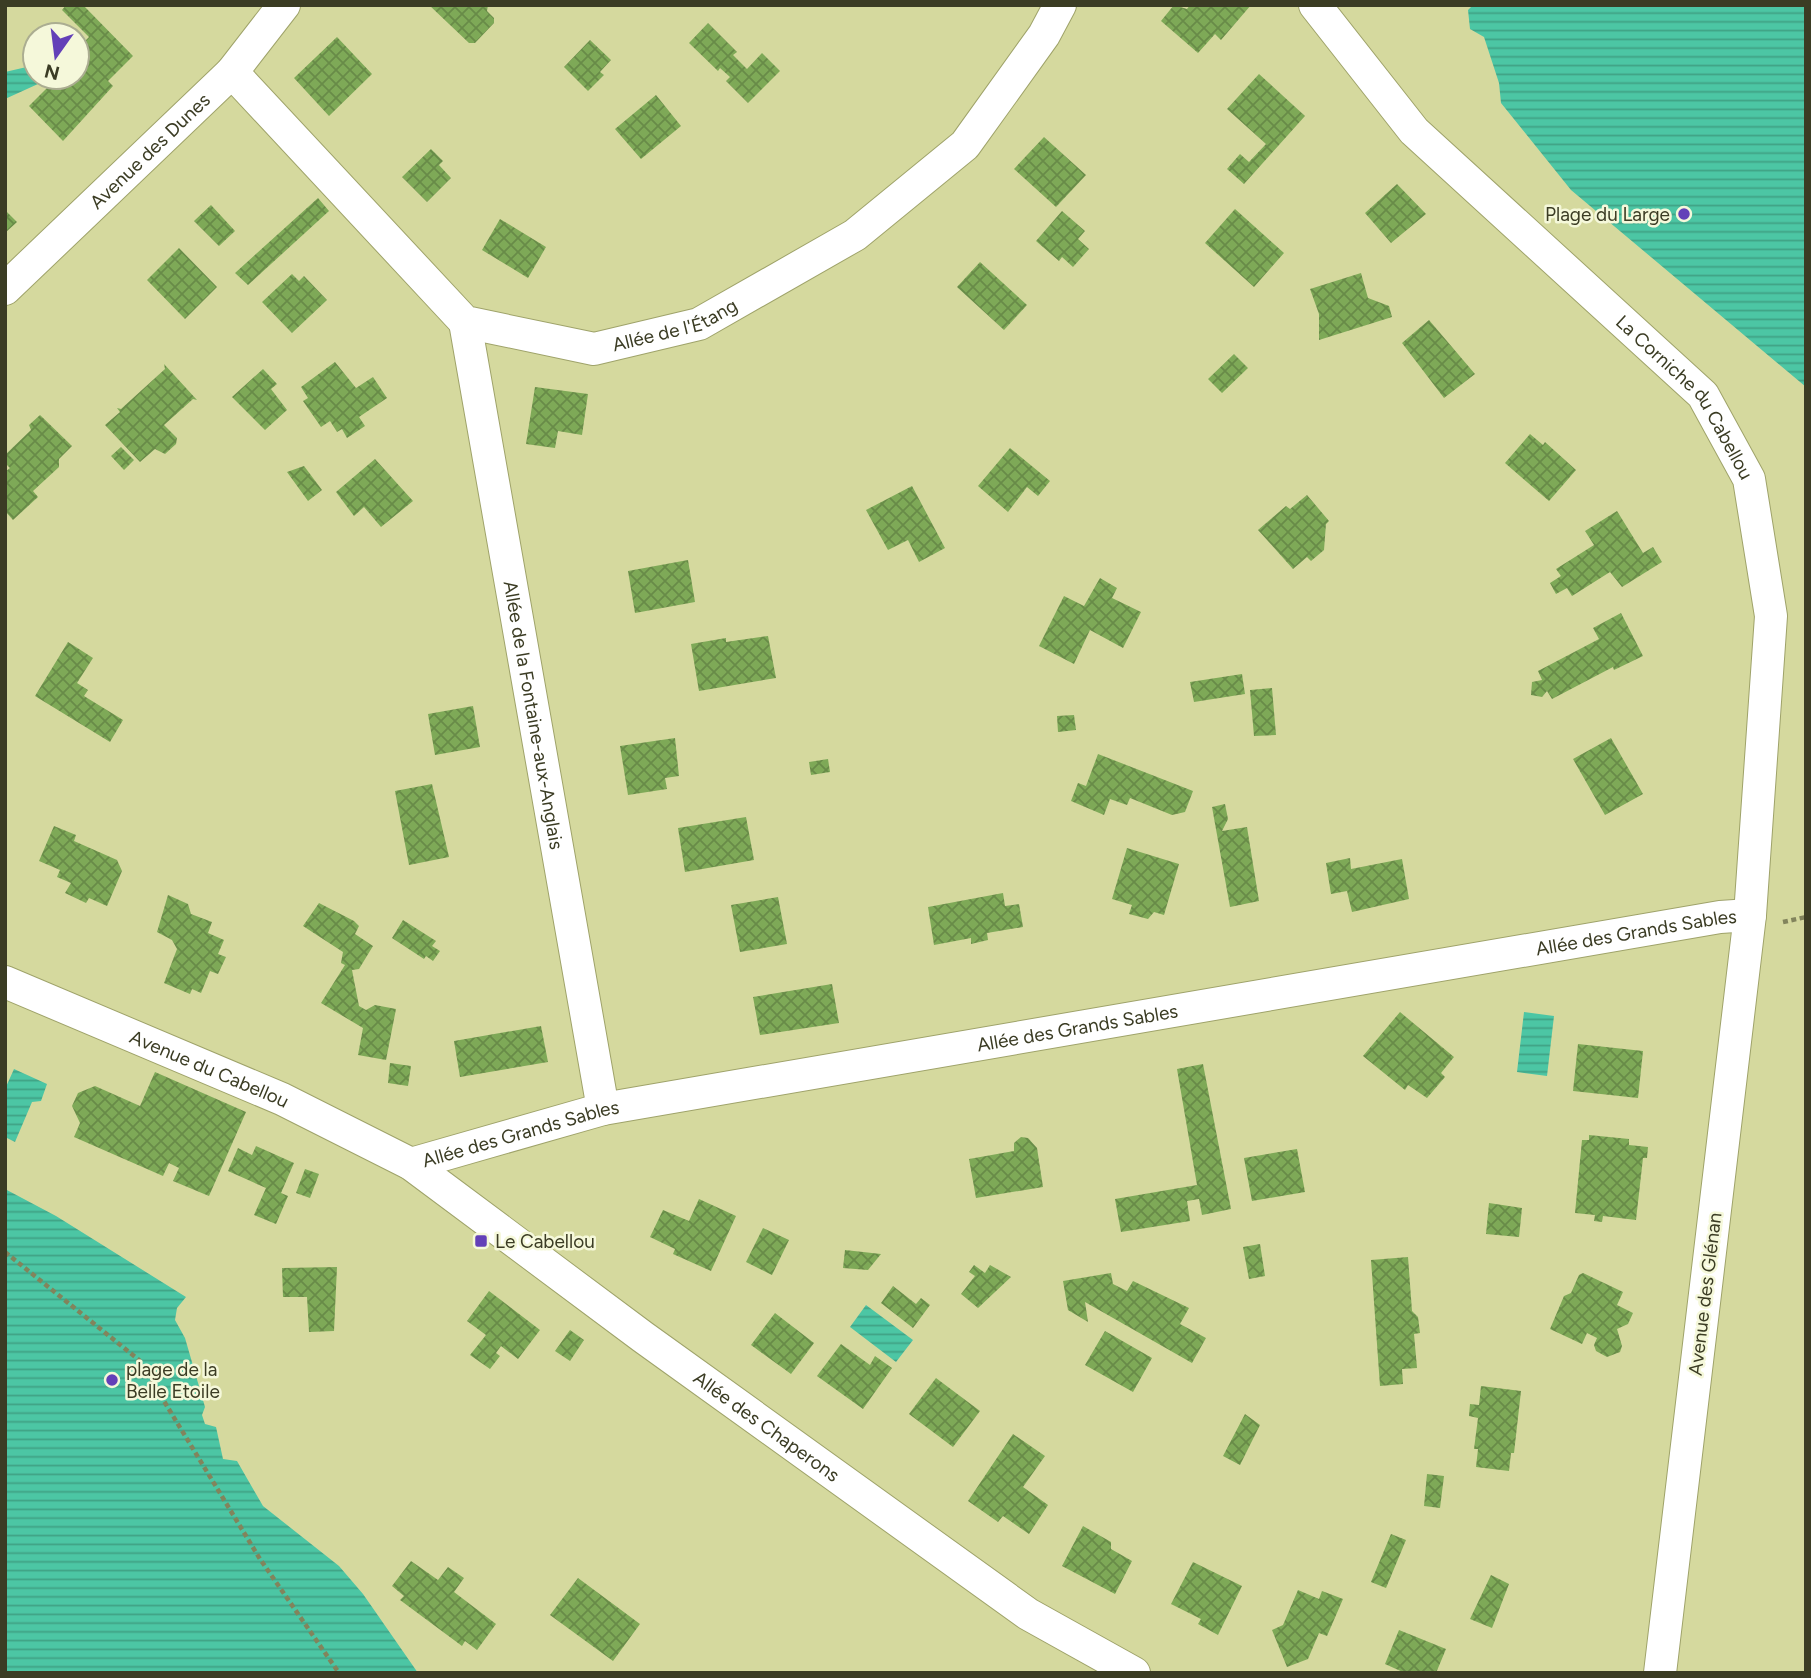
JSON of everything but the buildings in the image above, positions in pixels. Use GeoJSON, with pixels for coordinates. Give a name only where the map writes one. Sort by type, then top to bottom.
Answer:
{"type":"FeatureCollection","features":[{"type":"Feature","properties":{"kind":"street","name":"Avenue des Dunes"},"geometry":{"type":"LineString","coordinates":[[5,289],[232,72],[284,5]]}},
{"type":"Feature","properties":{"kind":"street","name":"Allée de l'Étang"},"geometry":{"type":"LineString","coordinates":[[465,322],[594,349],[699,324],[855,235],[965,145],[1044,34],[1060,5]]}},
{"type":"Feature","properties":{"kind":"street","name":"La Corniche du Cabellou"},"geometry":{"type":"LineString","coordinates":[[1315,5],[1414,131],[1703,395],[1749,479],[1771,616],[1750,915]]}},
{"type":"Feature","properties":{"kind":"street"},"geometry":{"type":"LineString","coordinates":[[232,72],[465,322]]}},
{"type":"Feature","properties":{"kind":"street","name":"Allée de la Fontaine-aux-Anglais"},"geometry":{"type":"LineString","coordinates":[[465,322],[603,1109]]}},
{"type":"Feature","properties":{"kind":"street","name":"Allée des Grands Sables"},"geometry":{"type":"LineString","coordinates":[[411,1164],[603,1109],[1720,917],[1750,915]]}},
{"type":"Feature","properties":{"kind":"street","name":"Avenue des Glénan"},"geometry":{"type":"LineString","coordinates":[[1660,1673],[1750,915]]}},
{"type":"Feature","properties":{"kind":"street","name":"Avenue du Cabellou"},"geometry":{"type":"LineString","coordinates":[[5,982],[282,1099],[411,1164]]}},
{"type":"Feature","properties":{"kind":"street","name":"Allée des Chaperons"},"geometry":{"type":"LineString","coordinates":[[411,1164],[643,1338],[1028,1614],[1134,1673]]}},
{"type":"Feature","properties":{"kind":"path"},"geometry":{"type":"LineString","coordinates":[[5,1252],[139,1360],[260,1559],[339,1673]]}},
{"type":"Feature","properties":{"kind":"water"},"geometry":{"type":"Polygon","coordinates":[[[1473,5],[1806,5],[1806,387],[1571,190],[1501,103],[1499,83],[1484,37],[1470,29],[1468,10],[1473,5]]]}},
{"type":"Feature","properties":{"kind":"water"},"geometry":{"type":"Polygon","coordinates":[[[21,68],[23,91],[5,99],[5,72],[21,68]]]}},
{"type":"Feature","properties":{"kind":"water"},"geometry":{"type":"Polygon","coordinates":[[[1524,1012],[1554,1016],[1547,1076],[1517,1072],[1524,1012]]]}},
{"type":"Feature","properties":{"kind":"water"},"geometry":{"type":"Polygon","coordinates":[[[14,1069],[47,1084],[41,1101],[32,1102],[15,1142],[5,1137],[5,1089],[14,1069]]]}},
{"type":"Feature","properties":{"kind":"water"},"geometry":{"type":"Polygon","coordinates":[[[5,1189],[56,1216],[186,1297],[177,1308],[175,1320],[185,1338],[205,1407],[202,1415],[205,1424],[216,1427],[223,1459],[237,1461],[263,1506],[339,1566],[363,1594],[418,1673],[5,1673],[5,1189]]]}},
{"type":"Feature","properties":{"kind":"water"},"geometry":{"type":"Polygon","coordinates":[[[866,1305],[913,1340],[896,1362],[850,1327],[866,1305]]]}},
{"type":"Feature","properties":{"kind":"place","name":"Plage du Large"},"geometry":{"type":"Point","coordinates":[1684,214]}},
{"type":"Feature","properties":{"kind":"place","name":"Le Cabellou"},"geometry":{"type":"Point","coordinates":[481,1241]}},
{"type":"Feature","properties":{"kind":"place","name":"plage de la Belle Etoile"},"geometry":{"type":"Point","coordinates":[112,1380]}}]}
